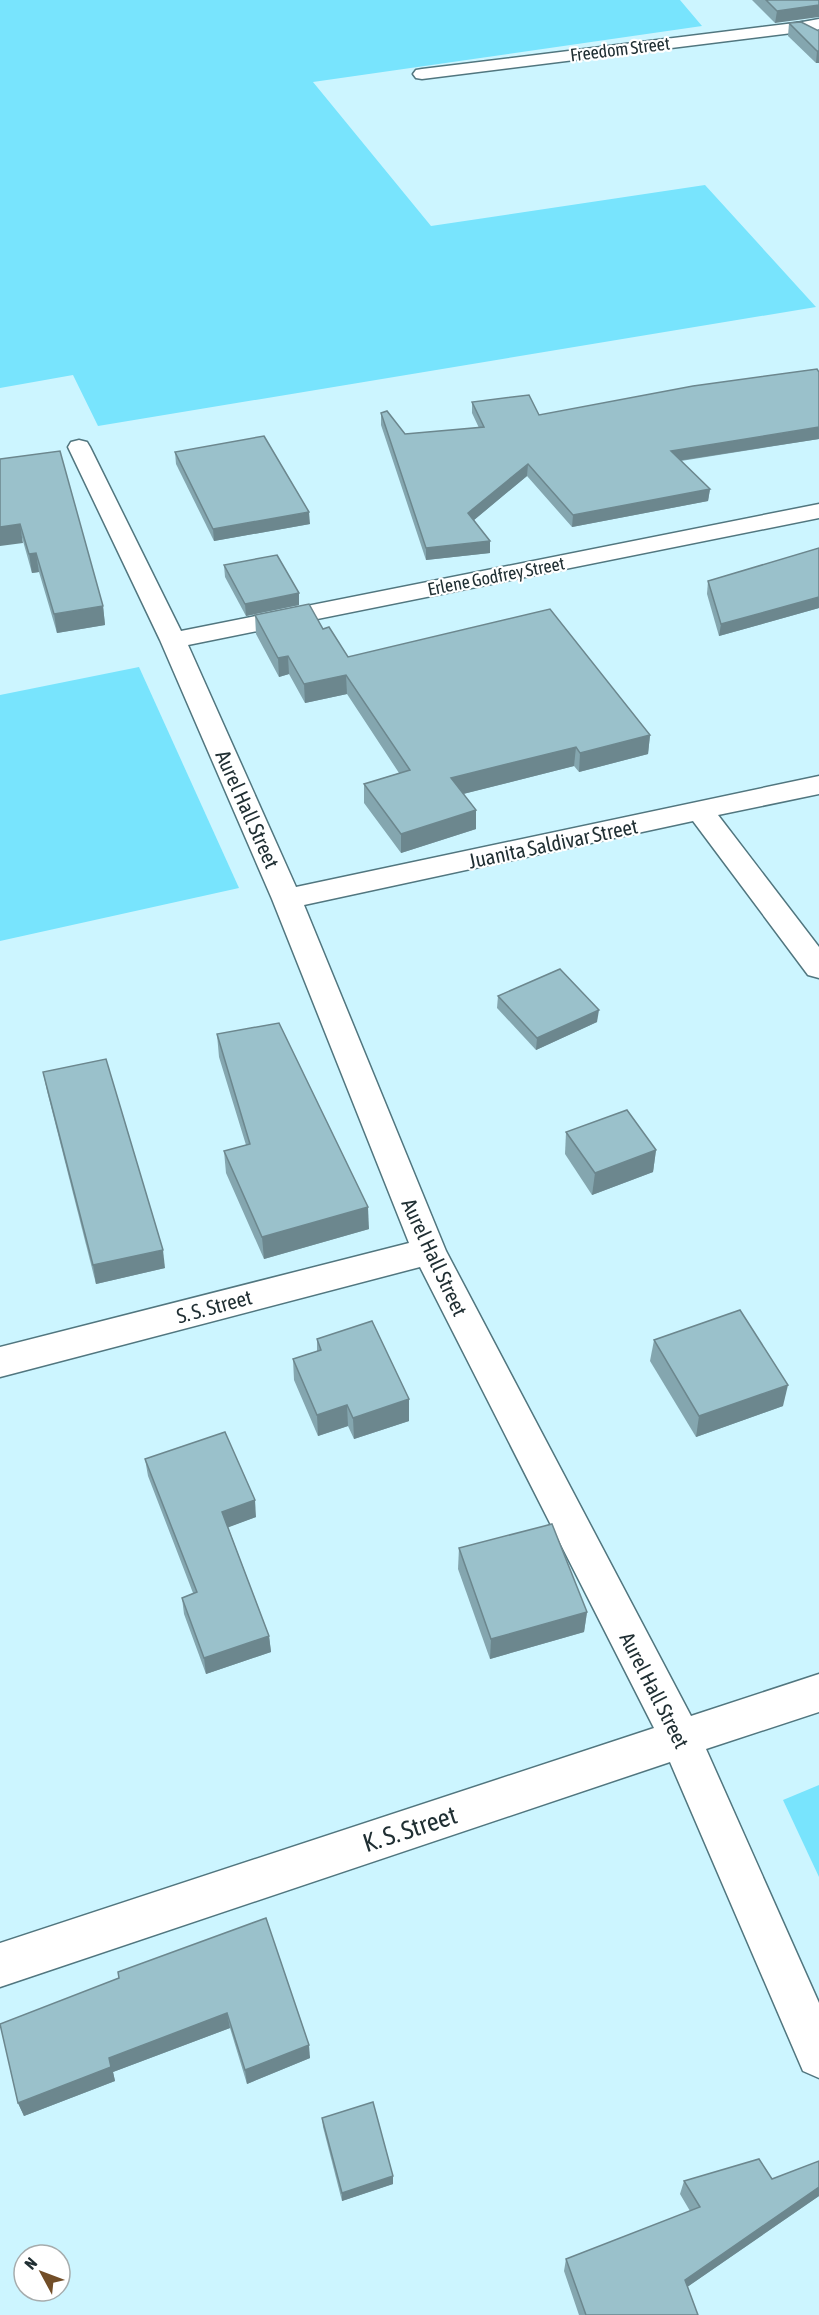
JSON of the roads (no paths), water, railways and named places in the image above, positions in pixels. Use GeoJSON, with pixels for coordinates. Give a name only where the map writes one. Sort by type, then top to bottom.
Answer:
{"type":"FeatureCollection","features":[{"type":"Feature","properties":{"kind":"street"},"geometry":{"type":"LineString","coordinates":[[811,26],[819,37]]}},
{"type":"Feature","properties":{"kind":"street","name":"Freedom Street"},"geometry":{"type":"LineString","coordinates":[[422,74],[811,26]]}},
{"type":"Feature","properties":{"kind":"street","name":"Aurel Hall Street"},"geometry":{"type":"LineString","coordinates":[[79,447],[173,640],[287,899],[429,1251],[681,1739],[819,2055]]}},
{"type":"Feature","properties":{"kind":"street","name":"Erlene Godfrey Street"},"geometry":{"type":"LineString","coordinates":[[173,640],[819,511]]}},
{"type":"Feature","properties":{"kind":"street","name":"Juanita Saldivar Street"},"geometry":{"type":"LineString","coordinates":[[287,899],[819,785]]}},
{"type":"Feature","properties":{"kind":"street"},"geometry":{"type":"LineString","coordinates":[[701,812],[819,968]]}},
{"type":"Feature","properties":{"kind":"street","name":"S. S. Street"},"geometry":{"type":"LineString","coordinates":[[0,1362],[429,1251]]}},
{"type":"Feature","properties":{"kind":"street","name":"K. S. Street"},"geometry":{"type":"LineString","coordinates":[[0,1965],[819,1693]]}}]}
